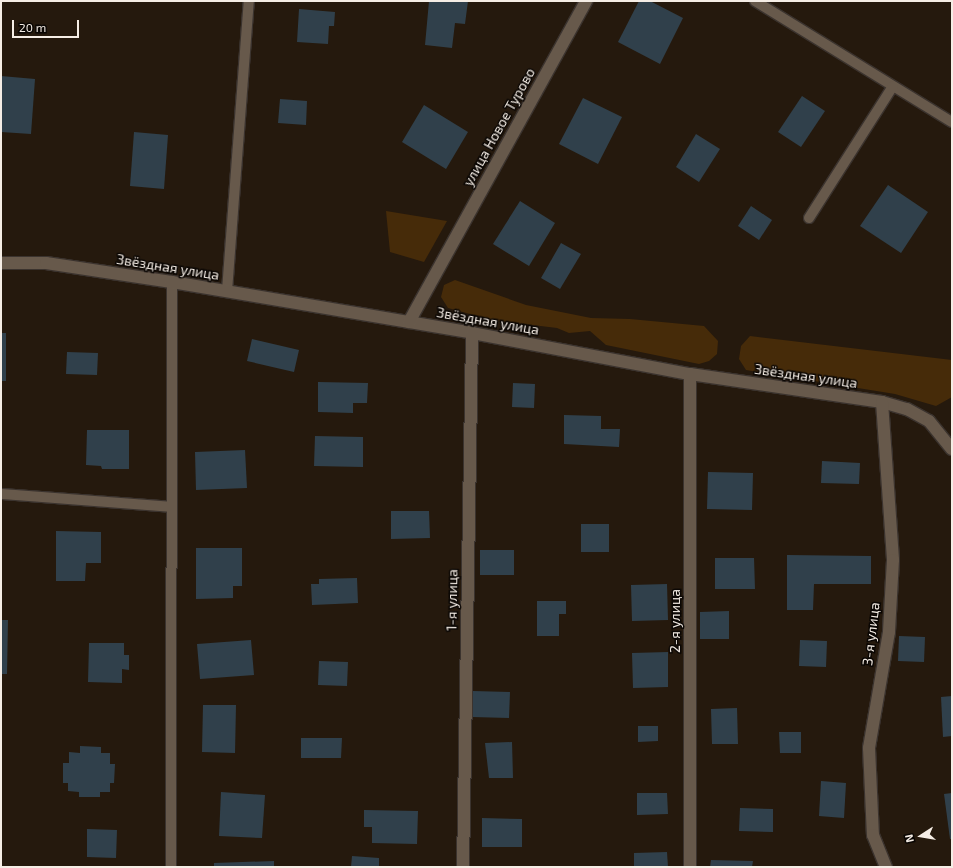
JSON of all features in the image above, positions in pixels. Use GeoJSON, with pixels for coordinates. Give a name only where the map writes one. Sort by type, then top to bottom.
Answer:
{"type":"FeatureCollection","features":[{"type":"Feature","properties":{"kind":"street","name":"улица Новое Турово"},"geometry":{"type":"LineString","coordinates":[[409,322],[586,1]]}},
{"type":"Feature","properties":{"kind":"street","name":"Звёздная улица"},"geometry":{"type":"LineString","coordinates":[[1,263],[46,264],[172,282],[472,333],[690,374],[882,402],[907,409],[929,421],[952,449]]}},
{"type":"Feature","properties":{"kind":"street","name":"1-я улица"},"geometry":{"type":"LineString","coordinates":[[463,867],[472,333]]}},
{"type":"Feature","properties":{"kind":"street","name":"2-я улица"},"geometry":{"type":"LineString","coordinates":[[690,374],[690,867]]}},
{"type":"Feature","properties":{"kind":"street","name":"3-я улица"},"geometry":{"type":"LineString","coordinates":[[882,402],[893,560],[889,632],[869,748],[873,836],[886,867]]}},
{"type":"Feature","properties":{"kind":"lane"},"geometry":{"type":"LineString","coordinates":[[226,291],[249,1]]}},
{"type":"Feature","properties":{"kind":"lane"},"geometry":{"type":"LineString","coordinates":[[755,1],[952,122]]}},
{"type":"Feature","properties":{"kind":"lane"},"geometry":{"type":"LineString","coordinates":[[809,218],[892,86]]}},
{"type":"Feature","properties":{"kind":"lane"},"geometry":{"type":"LineString","coordinates":[[171,867],[172,282]]}},
{"type":"Feature","properties":{"kind":"lane"},"geometry":{"type":"LineString","coordinates":[[1,494],[172,507]]}},
{"type":"Feature","properties":{"kind":"shaded area"},"geometry":{"type":"Polygon","coordinates":[[[386,211],[447,221],[424,262],[390,252],[386,211]]]}},
{"type":"Feature","properties":{"kind":"shaded area"},"geometry":{"type":"Polygon","coordinates":[[[455,280],[526,305],[591,318],[630,319],[704,326],[718,341],[717,354],[709,361],[699,364],[606,345],[590,331],[569,333],[557,328],[492,320],[448,308],[441,297],[444,285],[455,280]]]}},
{"type":"Feature","properties":{"kind":"shaded area"},"geometry":{"type":"Polygon","coordinates":[[[750,336],[952,360],[952,397],[936,406],[895,394],[746,370],[739,359],[741,346],[750,336]]]}},
{"type":"Feature","properties":{"kind":"building"},"geometry":{"type":"Polygon","coordinates":[[[429,1],[468,1],[465,24],[455,23],[452,48],[425,45],[429,1]]]}},
{"type":"Feature","properties":{"kind":"building"},"geometry":{"type":"Polygon","coordinates":[[[639,1],[650,1],[683,18],[660,64],[618,42],[639,1]]]}},
{"type":"Feature","properties":{"kind":"building"},"geometry":{"type":"Polygon","coordinates":[[[299,9],[335,12],[334,26],[329,26],[328,44],[297,42],[299,9]]]}},
{"type":"Feature","properties":{"kind":"building"},"geometry":{"type":"Polygon","coordinates":[[[1,76],[35,79],[31,134],[1,132],[1,76]]]}},
{"type":"Feature","properties":{"kind":"building"},"geometry":{"type":"Polygon","coordinates":[[[802,96],[825,111],[801,147],[778,132],[802,96]]]}},
{"type":"Feature","properties":{"kind":"building"},"geometry":{"type":"Polygon","coordinates":[[[583,98],[622,117],[598,164],[559,144],[583,98]]]}},
{"type":"Feature","properties":{"kind":"building"},"geometry":{"type":"Polygon","coordinates":[[[280,99],[307,101],[306,125],[278,123],[280,99]]]}},
{"type":"Feature","properties":{"kind":"building"},"geometry":{"type":"Polygon","coordinates":[[[424,105],[468,132],[446,169],[402,142],[424,105]]]}},
{"type":"Feature","properties":{"kind":"building"},"geometry":{"type":"Polygon","coordinates":[[[134,132],[168,135],[164,189],[130,186],[134,132]]]}},
{"type":"Feature","properties":{"kind":"building"},"geometry":{"type":"Polygon","coordinates":[[[696,134],[720,149],[699,182],[676,167],[696,134]]]}},
{"type":"Feature","properties":{"kind":"building"},"geometry":{"type":"Polygon","coordinates":[[[888,185],[928,212],[901,253],[860,226],[888,185]]]}},
{"type":"Feature","properties":{"kind":"building"},"geometry":{"type":"Polygon","coordinates":[[[520,201],[555,223],[529,266],[493,244],[520,201]]]}},
{"type":"Feature","properties":{"kind":"building"},"geometry":{"type":"Polygon","coordinates":[[[751,206],[772,220],[759,240],[738,226],[751,206]]]}},
{"type":"Feature","properties":{"kind":"building"},"geometry":{"type":"Polygon","coordinates":[[[561,243],[581,254],[560,289],[541,278],[561,243]]]}},
{"type":"Feature","properties":{"kind":"building"},"geometry":{"type":"Polygon","coordinates":[[[1,333],[6,333],[6,381],[1,381],[1,333]]]}},
{"type":"Feature","properties":{"kind":"building"},"geometry":{"type":"Polygon","coordinates":[[[252,339],[299,350],[294,372],[247,361],[252,339]]]}},
{"type":"Feature","properties":{"kind":"building"},"geometry":{"type":"Polygon","coordinates":[[[67,352],[98,353],[97,375],[66,374],[67,352]]]}},
{"type":"Feature","properties":{"kind":"building"},"geometry":{"type":"Polygon","coordinates":[[[318,382],[368,383],[367,403],[353,403],[353,413],[318,412],[318,382]]]}},
{"type":"Feature","properties":{"kind":"building"},"geometry":{"type":"Polygon","coordinates":[[[513,383],[535,384],[534,408],[512,407],[513,383]]]}},
{"type":"Feature","properties":{"kind":"building"},"geometry":{"type":"Polygon","coordinates":[[[564,415],[601,416],[601,429],[620,429],[619,447],[564,444],[564,415]]]}},
{"type":"Feature","properties":{"kind":"building"},"geometry":{"type":"Polygon","coordinates":[[[87,430],[129,430],[129,469],[102,469],[101,466],[86,465],[87,430]]]}},
{"type":"Feature","properties":{"kind":"building"},"geometry":{"type":"Polygon","coordinates":[[[315,436],[363,437],[363,467],[314,466],[315,436]]]}},
{"type":"Feature","properties":{"kind":"building"},"geometry":{"type":"Polygon","coordinates":[[[245,450],[247,488],[196,490],[195,452],[245,450]]]}},
{"type":"Feature","properties":{"kind":"building"},"geometry":{"type":"Polygon","coordinates":[[[822,461],[860,463],[859,484],[821,483],[822,461]]]}},
{"type":"Feature","properties":{"kind":"building"},"geometry":{"type":"Polygon","coordinates":[[[708,472],[753,473],[752,510],[707,509],[708,472]]]}},
{"type":"Feature","properties":{"kind":"building"},"geometry":{"type":"Polygon","coordinates":[[[391,511],[429,511],[430,538],[391,539],[391,511]]]}},
{"type":"Feature","properties":{"kind":"building"},"geometry":{"type":"Polygon","coordinates":[[[581,524],[609,524],[609,552],[581,552],[581,524]]]}},
{"type":"Feature","properties":{"kind":"building"},"geometry":{"type":"Polygon","coordinates":[[[56,531],[101,532],[101,563],[86,563],[85,581],[56,581],[56,531]]]}},
{"type":"Feature","properties":{"kind":"building"},"geometry":{"type":"Polygon","coordinates":[[[196,548],[242,548],[242,586],[233,586],[233,598],[196,599],[196,548]]]}},
{"type":"Feature","properties":{"kind":"building"},"geometry":{"type":"Polygon","coordinates":[[[480,550],[514,550],[514,575],[480,575],[480,550]]]}},
{"type":"Feature","properties":{"kind":"building"},"geometry":{"type":"Polygon","coordinates":[[[787,555],[871,556],[871,584],[814,584],[813,610],[787,610],[787,555]]]}},
{"type":"Feature","properties":{"kind":"building"},"geometry":{"type":"Polygon","coordinates":[[[715,558],[754,558],[755,589],[715,589],[715,558]]]}},
{"type":"Feature","properties":{"kind":"building"},"geometry":{"type":"Polygon","coordinates":[[[357,578],[358,603],[312,605],[311,584],[319,584],[319,579],[357,578]]]}},
{"type":"Feature","properties":{"kind":"building"},"geometry":{"type":"Polygon","coordinates":[[[667,584],[668,620],[632,621],[631,585],[667,584]]]}},
{"type":"Feature","properties":{"kind":"building"},"geometry":{"type":"Polygon","coordinates":[[[537,601],[566,601],[566,614],[559,614],[559,636],[537,636],[537,601]]]}},
{"type":"Feature","properties":{"kind":"building"},"geometry":{"type":"Polygon","coordinates":[[[729,611],[729,639],[700,639],[700,612],[729,611]]]}},
{"type":"Feature","properties":{"kind":"building"},"geometry":{"type":"Polygon","coordinates":[[[1,620],[8,620],[7,674],[1,674],[1,620]]]}},
{"type":"Feature","properties":{"kind":"building"},"geometry":{"type":"Polygon","coordinates":[[[899,636],[925,637],[924,662],[898,661],[899,636]]]}},
{"type":"Feature","properties":{"kind":"building"},"geometry":{"type":"Polygon","coordinates":[[[251,640],[254,675],[200,679],[197,644],[251,640]]]}},
{"type":"Feature","properties":{"kind":"building"},"geometry":{"type":"Polygon","coordinates":[[[800,640],[827,641],[826,667],[799,666],[800,640]]]}},
{"type":"Feature","properties":{"kind":"building"},"geometry":{"type":"Polygon","coordinates":[[[89,643],[124,643],[124,655],[129,655],[129,670],[122,669],[122,683],[88,682],[89,643]]]}},
{"type":"Feature","properties":{"kind":"building"},"geometry":{"type":"Polygon","coordinates":[[[668,652],[668,687],[633,688],[632,653],[668,652]]]}},
{"type":"Feature","properties":{"kind":"building"},"geometry":{"type":"Polygon","coordinates":[[[319,661],[348,662],[347,686],[318,685],[319,661]]]}},
{"type":"Feature","properties":{"kind":"building"},"geometry":{"type":"Polygon","coordinates":[[[473,691],[510,692],[509,718],[472,717],[473,691]]]}},
{"type":"Feature","properties":{"kind":"building"},"geometry":{"type":"Polygon","coordinates":[[[952,696],[952,736],[943,737],[941,697],[952,696]]]}},
{"type":"Feature","properties":{"kind":"building"},"geometry":{"type":"Polygon","coordinates":[[[203,705],[236,705],[235,753],[202,752],[203,705]]]}},
{"type":"Feature","properties":{"kind":"building"},"geometry":{"type":"Polygon","coordinates":[[[737,708],[738,744],[712,744],[711,709],[737,708]]]}},
{"type":"Feature","properties":{"kind":"building"},"geometry":{"type":"Polygon","coordinates":[[[638,726],[658,726],[658,741],[638,742],[638,726]]]}},
{"type":"Feature","properties":{"kind":"building"},"geometry":{"type":"Polygon","coordinates":[[[779,732],[801,732],[801,753],[780,753],[779,732]]]}},
{"type":"Feature","properties":{"kind":"building"},"geometry":{"type":"Polygon","coordinates":[[[301,738],[342,738],[341,758],[301,758],[301,738]]]}},
{"type":"Feature","properties":{"kind":"building"},"geometry":{"type":"Polygon","coordinates":[[[512,742],[513,778],[489,778],[485,743],[512,742]]]}},
{"type":"Feature","properties":{"kind":"building"},"geometry":{"type":"Polygon","coordinates":[[[80,746],[101,747],[101,753],[110,753],[110,764],[115,764],[114,783],[110,783],[110,792],[100,792],[100,797],[79,797],[79,792],[68,791],[68,783],[63,783],[63,763],[69,763],[69,752],[80,753],[80,746]]]}},
{"type":"Feature","properties":{"kind":"building"},"geometry":{"type":"Polygon","coordinates":[[[821,781],[846,783],[844,818],[819,816],[821,781]]]}},
{"type":"Feature","properties":{"kind":"building"},"geometry":{"type":"Polygon","coordinates":[[[221,792],[265,795],[262,838],[219,836],[221,792]]]}},
{"type":"Feature","properties":{"kind":"building"},"geometry":{"type":"Polygon","coordinates":[[[637,793],[667,793],[668,814],[637,815],[637,793]]]}},
{"type":"Feature","properties":{"kind":"building"},"geometry":{"type":"Polygon","coordinates":[[[952,793],[952,839],[950,839],[944,794],[952,793]]]}},
{"type":"Feature","properties":{"kind":"building"},"geometry":{"type":"Polygon","coordinates":[[[740,808],[773,809],[773,832],[739,831],[740,808]]]}},
{"type":"Feature","properties":{"kind":"building"},"geometry":{"type":"Polygon","coordinates":[[[364,810],[418,811],[417,844],[372,843],[372,827],[364,827],[364,810]]]}},
{"type":"Feature","properties":{"kind":"building"},"geometry":{"type":"Polygon","coordinates":[[[482,818],[522,819],[522,847],[482,847],[482,818]]]}},
{"type":"Feature","properties":{"kind":"building"},"geometry":{"type":"Polygon","coordinates":[[[87,829],[117,830],[116,858],[87,857],[87,829]]]}},
{"type":"Feature","properties":{"kind":"building"},"geometry":{"type":"Polygon","coordinates":[[[667,852],[668,867],[634,867],[634,853],[667,852]]]}},
{"type":"Feature","properties":{"kind":"building"},"geometry":{"type":"Polygon","coordinates":[[[352,856],[379,858],[379,867],[351,867],[352,856]]]}},
{"type":"Feature","properties":{"kind":"building"},"geometry":{"type":"Polygon","coordinates":[[[711,860],[753,861],[752,867],[710,867],[711,860]]]}},
{"type":"Feature","properties":{"kind":"building"},"geometry":{"type":"Polygon","coordinates":[[[274,861],[274,867],[214,867],[214,863],[274,861]]]}}]}
